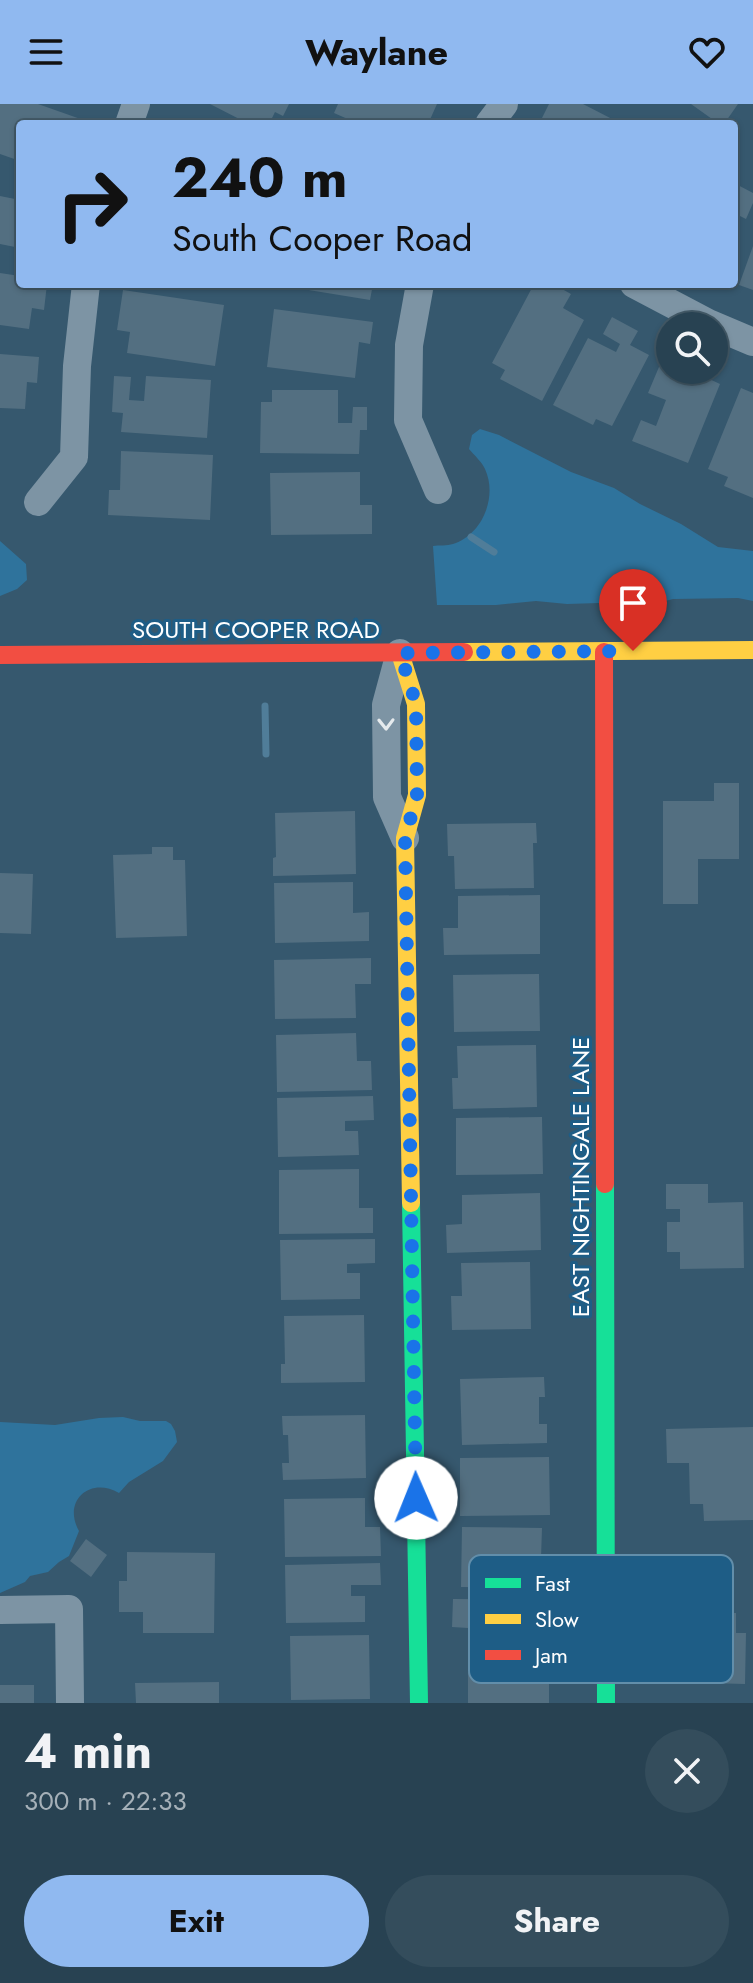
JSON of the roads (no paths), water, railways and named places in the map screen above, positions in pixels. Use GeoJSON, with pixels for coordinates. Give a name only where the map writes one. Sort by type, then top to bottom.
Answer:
{"type":"FeatureCollection","features":[{"type":"Feature","properties":{"kind":"street"},"geometry":{"type":"LineString","coordinates":[[38,502],[74,457],[77,366],[86,288]]}},
{"type":"Feature","properties":{"kind":"street"},"geometry":{"type":"LineString","coordinates":[[419,288],[409,345],[408,420],[438,490]]}},
{"type":"Feature","properties":{"kind":"street"},"geometry":{"type":"LineString","coordinates":[[642,288],[708,323],[753,342]]}},
{"type":"Feature","properties":{"kind":"street","name":"SOUTH COOPER ROAD"},"geometry":{"type":"LineString","coordinates":[[0,655],[753,650]]}},
{"type":"Feature","properties":{"kind":"street","name":"EAST NIGHTINGALE LANE"},"geometry":{"type":"LineString","coordinates":[[604,652],[606,1555]]}},
{"type":"Feature","properties":{"kind":"street"},"geometry":{"type":"LineString","coordinates":[[400,653],[386,705],[387,797],[405,838]]}},
{"type":"Feature","properties":{"kind":"street"},"geometry":{"type":"LineString","coordinates":[[400,653],[416,704],[417,795],[405,838],[419,1703]]}},
{"type":"Feature","properties":{"kind":"street"},"geometry":{"type":"LineString","coordinates":[[387,774],[417,774]]}},
{"type":"Feature","properties":{"kind":"street"},"geometry":{"type":"LineString","coordinates":[[0,1610],[69,1609],[70,1703]]}},
{"type":"Feature","properties":{"kind":"street","name":"EAST NIGHTINGALE LANE"},"geometry":{"type":"LineString","coordinates":[[606,1683],[606,1703]]}},
{"type":"Feature","properties":{"kind":"waterway"},"geometry":{"type":"LineString","coordinates":[[471,537],[494,552]]}},
{"type":"Feature","properties":{"kind":"waterway"},"geometry":{"type":"LineString","coordinates":[[265,706],[266,754]]}}]}
